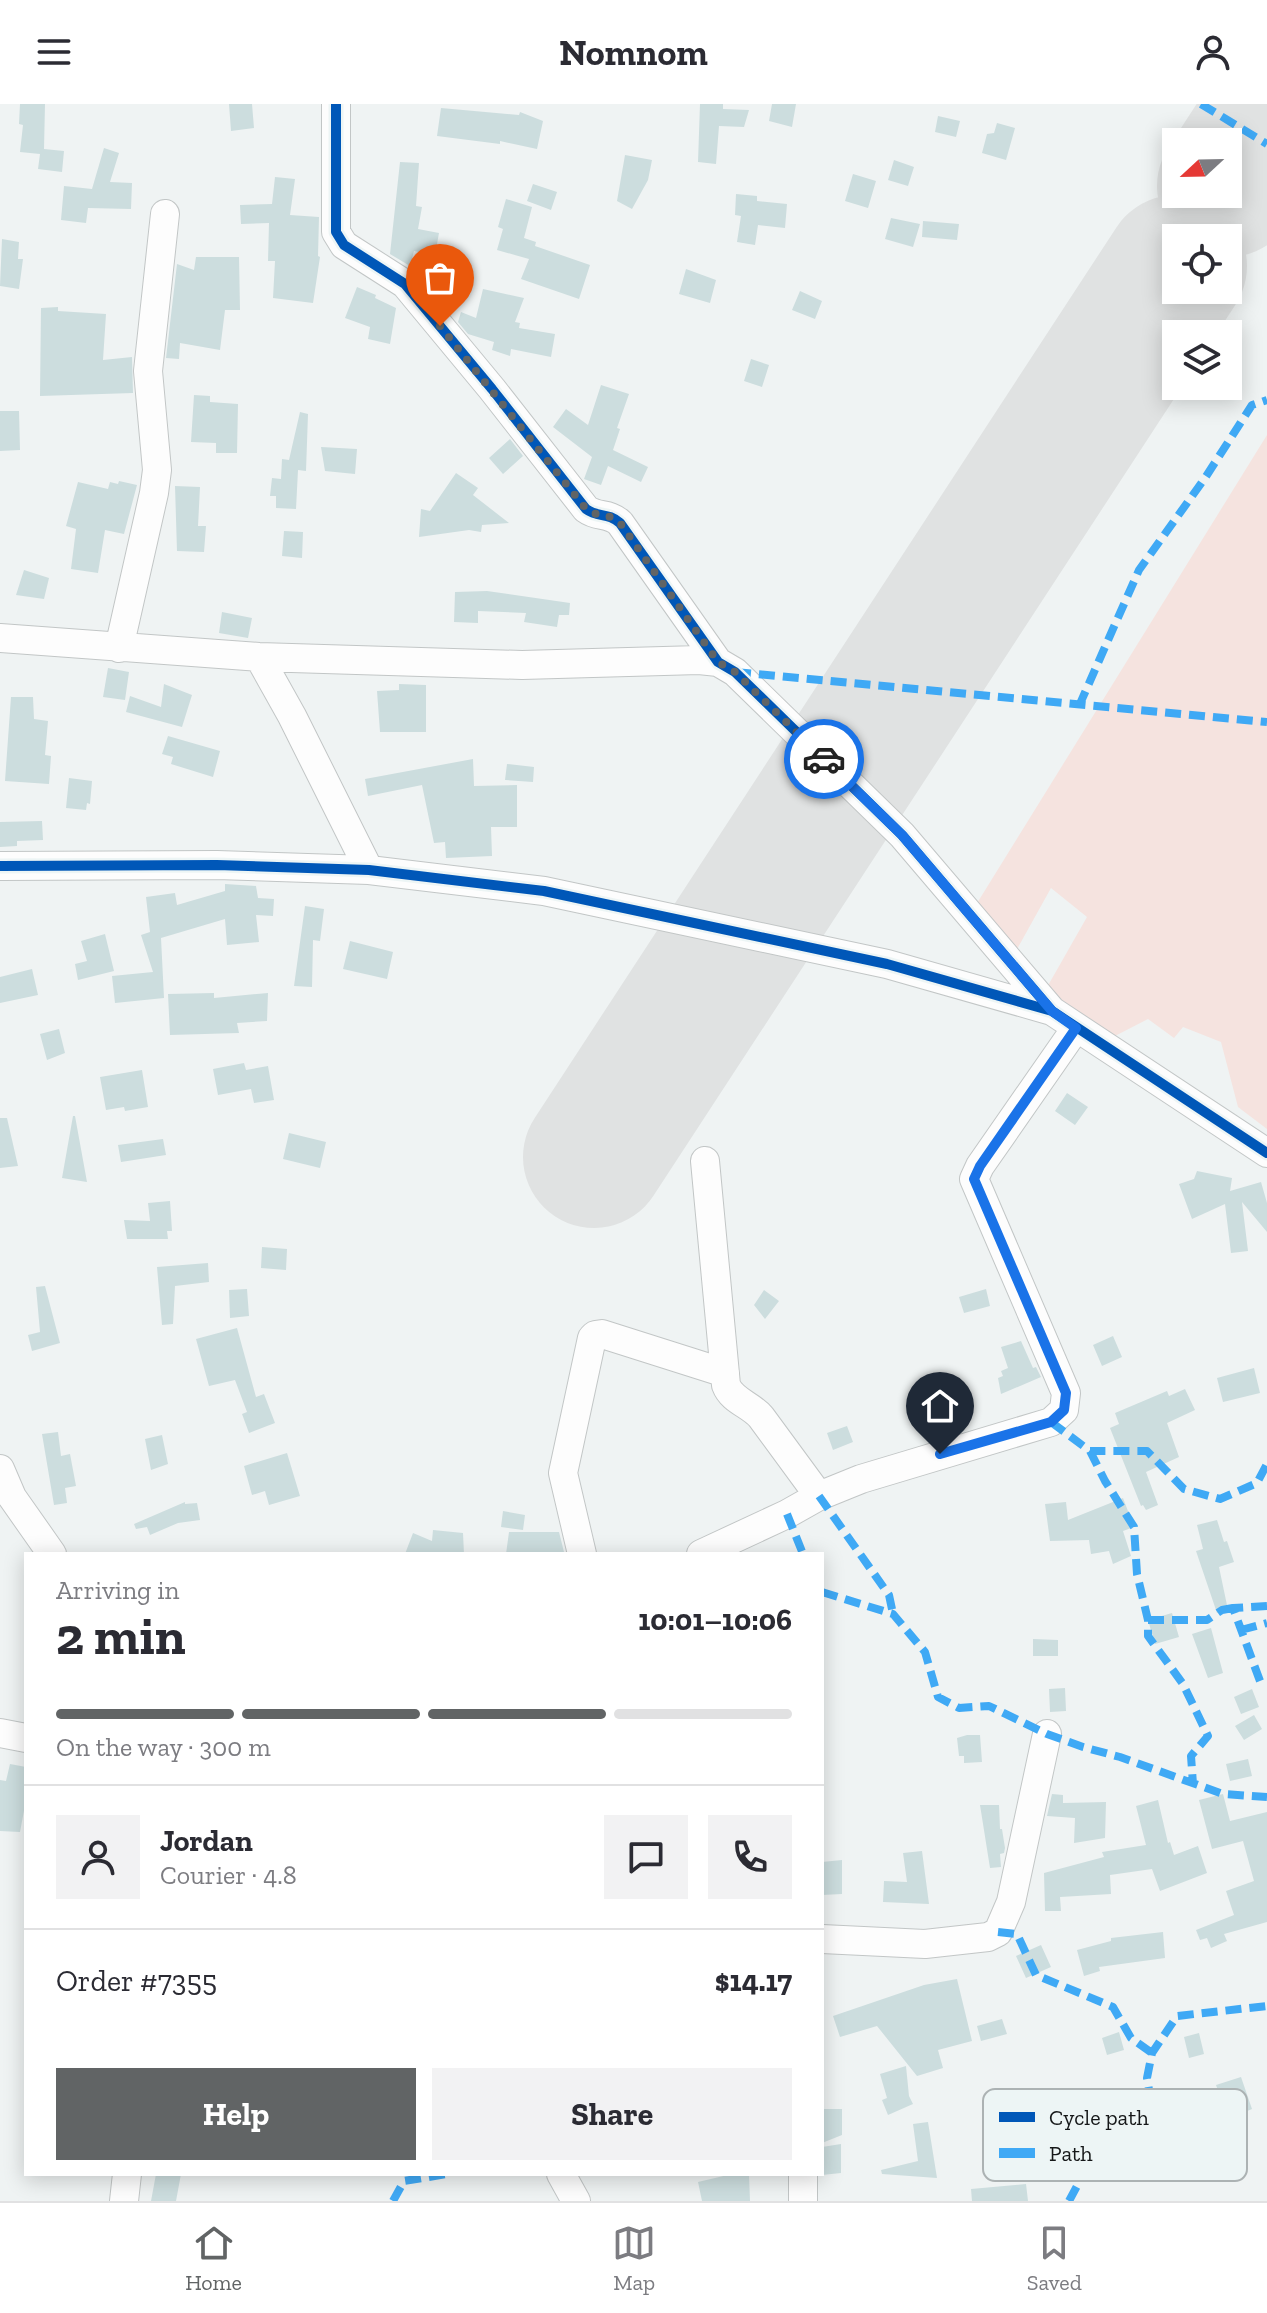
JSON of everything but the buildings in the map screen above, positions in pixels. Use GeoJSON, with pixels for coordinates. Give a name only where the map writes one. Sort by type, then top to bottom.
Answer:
{"type":"FeatureCollection","features":[{"type":"Feature","properties":{"kind":"street"},"geometry":{"type":"LineString","coordinates":[[336,104],[336,232],[344,245],[405,284],[586,509],[591,513],[612,516],[620,523],[718,662],[735,672],[902,835],[1052,1011],[1267,1153]]}},
{"type":"Feature","properties":{"kind":"street"},"geometry":{"type":"LineString","coordinates":[[119,648],[157,470],[148,371],[165,214]]}},
{"type":"Feature","properties":{"kind":"street"},"geometry":{"type":"LineString","coordinates":[[0,638],[259,657],[522,665],[718,662]]}},
{"type":"Feature","properties":{"kind":"street"},"geometry":{"type":"LineString","coordinates":[[259,657],[369,870]]}},
{"type":"Feature","properties":{"kind":"street"},"geometry":{"type":"LineString","coordinates":[[0,866],[217,865],[369,870],[544,891],[887,964],[1052,1011]]}},
{"type":"Feature","properties":{"kind":"street"},"geometry":{"type":"LineString","coordinates":[[705,1552],[819,1496],[885,1470],[1051,1422],[1064,1410],[1066,1393],[974,1179],[1076,1028]]}},
{"type":"Feature","properties":{"kind":"street"},"geometry":{"type":"LineString","coordinates":[[705,1161],[728,1391],[755,1409],[819,1496]]}},
{"type":"Feature","properties":{"kind":"street"},"geometry":{"type":"LineString","coordinates":[[582,1552],[563,1473],[592,1338],[602,1334],[725,1373]]}},
{"type":"Feature","properties":{"kind":"street"},"geometry":{"type":"LineString","coordinates":[[0,1469],[12,1497],[51,1552]]}},
{"type":"Feature","properties":{"kind":"street"},"geometry":{"type":"LineString","coordinates":[[0,1733],[24,1738]]}},
{"type":"Feature","properties":{"kind":"street"},"geometry":{"type":"LineString","coordinates":[[824,1939],[925,1944],[988,1937],[998,1932],[1011,1902],[1047,1734]]}},
{"type":"Feature","properties":{"kind":"street"},"geometry":{"type":"LineString","coordinates":[[124,2201],[127,2176]]}},
{"type":"Feature","properties":{"kind":"street"},"geometry":{"type":"LineString","coordinates":[[562,2176],[576,2201]]}},
{"type":"Feature","properties":{"kind":"street"},"geometry":{"type":"LineString","coordinates":[[803,2176],[803,2201]]}},
{"type":"Feature","properties":{"kind":"shaded area"},"geometry":{"type":"Polygon","coordinates":[[[1267,435],[1267,1129],[1238,1107],[1221,1042],[1183,1027],[1174,1038],[1148,1019],[1115,1036],[1046,989],[1087,917],[1051,888],[1011,960],[966,921],[1267,435]]]}},
{"type":"Feature","properties":{"kind":"runway"},"geometry":{"type":"LineString","coordinates":[[1242,164],[1267,126]]}},
{"type":"Feature","properties":{"kind":"runway"},"geometry":{"type":"LineString","coordinates":[[594,1157],[1162,287]]}},
{"type":"Feature","properties":{"kind":"marked path"},"geometry":{"type":"LineString","coordinates":[[1201,104],[1267,144]]}},
{"type":"Feature","properties":{"kind":"marked path"},"geometry":{"type":"LineString","coordinates":[[1079,706],[1139,570],[1205,478],[1252,405],[1267,400]]}},
{"type":"Feature","properties":{"kind":"marked path"},"geometry":{"type":"LineString","coordinates":[[735,672],[1267,722]]}},
{"type":"Feature","properties":{"kind":"marked path"},"geometry":{"type":"LineString","coordinates":[[1051,1422],[1090,1451],[1147,1451],[1184,1489],[1220,1499],[1257,1483],[1267,1464]]}},
{"type":"Feature","properties":{"kind":"marked path"},"geometry":{"type":"LineString","coordinates":[[1090,1451],[1134,1527],[1137,1574],[1148,1620],[1148,1636],[1183,1684],[1208,1736],[1191,1756],[1193,1784]]}},
{"type":"Feature","properties":{"kind":"marked path"},"geometry":{"type":"LineString","coordinates":[[819,1496],[889,1595],[893,1614]]}},
{"type":"Feature","properties":{"kind":"marked path"},"geometry":{"type":"LineString","coordinates":[[787,1514],[802,1552]]}},
{"type":"Feature","properties":{"kind":"marked path"},"geometry":{"type":"LineString","coordinates":[[824,1593],[893,1614],[925,1652],[938,1697],[959,1708],[989,1706],[1047,1734],[1223,1794],[1267,1797]]}},
{"type":"Feature","properties":{"kind":"marked path"},"geometry":{"type":"LineString","coordinates":[[1260,1681],[1233,1608],[1267,1606]]}},
{"type":"Feature","properties":{"kind":"marked path"},"geometry":{"type":"LineString","coordinates":[[1148,1620],[1207,1620],[1222,1610],[1233,1608]]}},
{"type":"Feature","properties":{"kind":"marked path"},"geometry":{"type":"LineString","coordinates":[[1241,1630],[1267,1623]]}},
{"type":"Feature","properties":{"kind":"marked path"},"geometry":{"type":"LineString","coordinates":[[998,1932],[1017,1934],[1036,1975],[1113,2007],[1131,2038],[1152,2053]]}},
{"type":"Feature","properties":{"kind":"marked path"},"geometry":{"type":"LineString","coordinates":[[1149,2089],[1147,2078],[1152,2053],[1177,2016],[1267,2006]]}},
{"type":"Feature","properties":{"kind":"marked path"},"geometry":{"type":"LineString","coordinates":[[393,2201],[404,2181],[435,2176]]}},
{"type":"Feature","properties":{"kind":"marked path"},"geometry":{"type":"LineString","coordinates":[[1069,2201],[1080,2181]]}},
{"type":"Feature","properties":{"kind":"cycle path"},"geometry":{"type":"LineString","coordinates":[[336,104],[336,232],[344,245],[405,284],[586,509],[620,523],[718,662],[735,672],[902,835],[1052,1011],[1267,1153]]}},
{"type":"Feature","properties":{"kind":"cycle path"},"geometry":{"type":"LineString","coordinates":[[0,866],[217,865],[369,870],[544,891],[887,964],[1052,1011]]}},
{"type":"Feature","properties":{"kind":"way so far"},"geometry":{"type":"LineString","coordinates":[[440,326],[586,509],[591,513],[612,516],[620,523],[718,662],[735,672],[824,759]]}},
{"type":"Feature","properties":{"kind":"route"},"geometry":{"type":"LineString","coordinates":[[824,759],[902,835],[1052,1011],[1076,1028],[974,1179],[1066,1393],[1064,1410],[1051,1422],[940,1454]]}}]}
